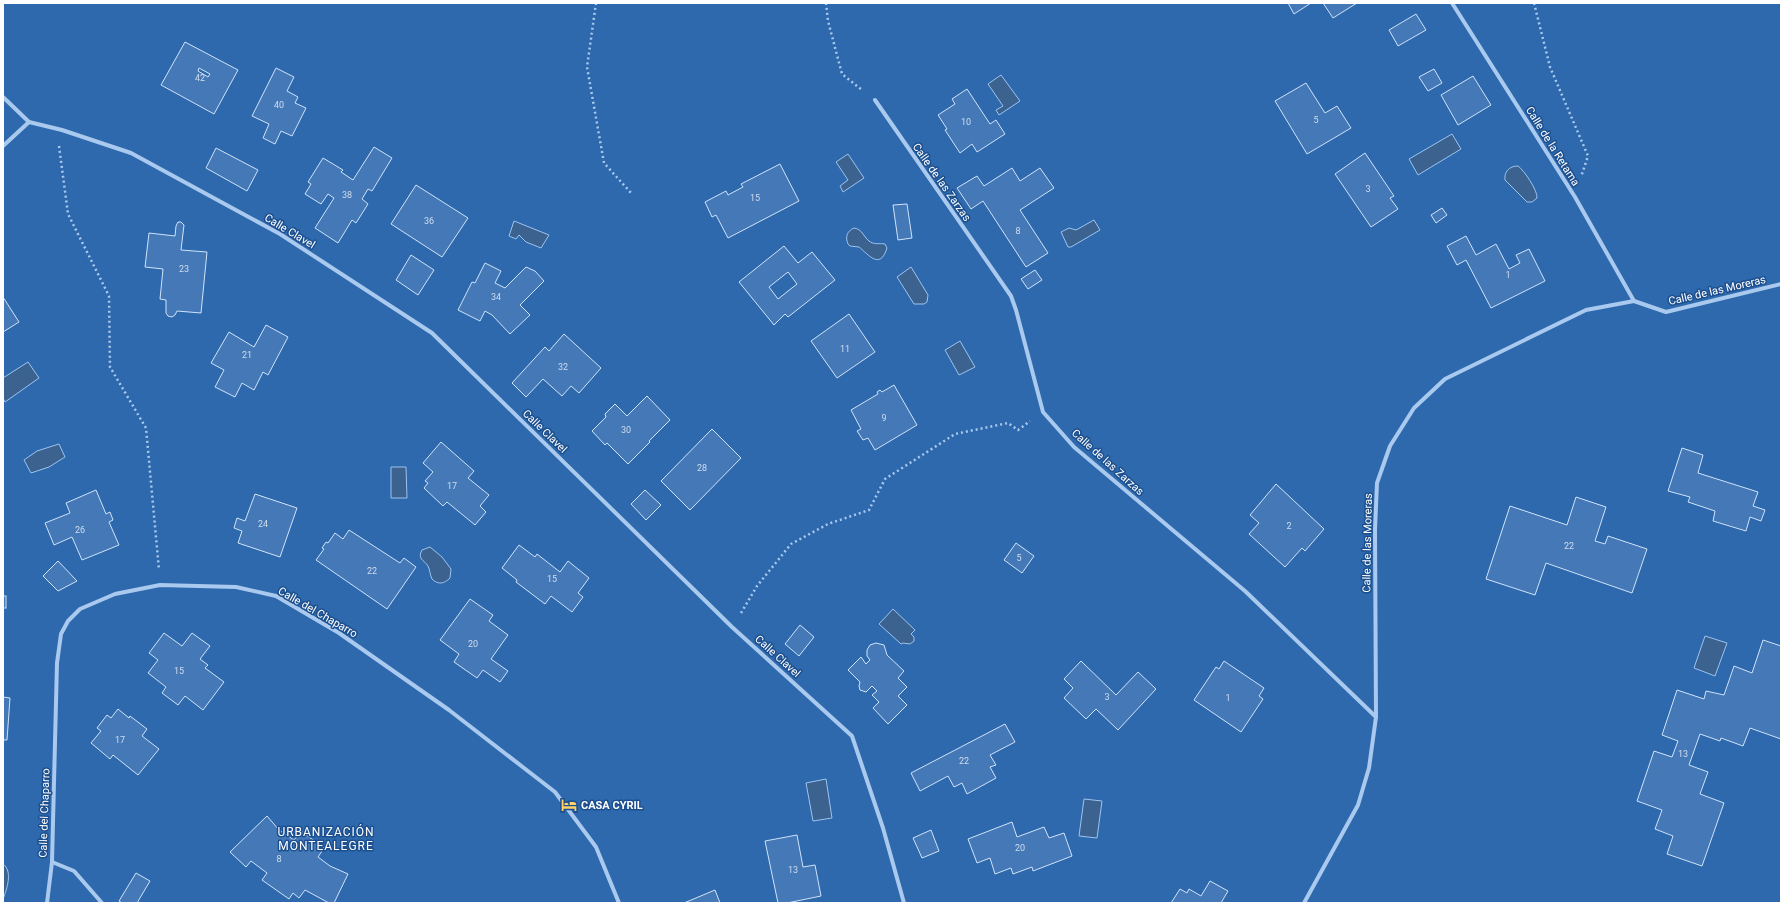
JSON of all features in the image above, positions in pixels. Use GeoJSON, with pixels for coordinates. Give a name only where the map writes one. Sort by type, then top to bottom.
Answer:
{"type":"FeatureCollection","features":[{"type":"Feature","properties":{"kind":"street","name":"Calle de la Retama"},"geometry":{"type":"LineString","coordinates":[[1452,3],[1575,197],[1634,301]]}},
{"type":"Feature","properties":{"kind":"street"},"geometry":{"type":"LineString","coordinates":[[3,97],[29,122],[3,146]]}},
{"type":"Feature","properties":{"kind":"street","name":"Calle de las Zarzas"},"geometry":{"type":"LineString","coordinates":[[875,100],[1011,296],[1043,412],[1074,447],[1244,592],[1376,717]]}},
{"type":"Feature","properties":{"kind":"street","name":"Calle Clavel"},"geometry":{"type":"LineString","coordinates":[[29,122],[62,130],[131,153],[280,234],[432,332],[732,627],[852,736],[883,828],[904,903]]}},
{"type":"Feature","properties":{"kind":"street","name":"Calle de las Moreras"},"geometry":{"type":"LineString","coordinates":[[1304,903],[1358,805],[1369,768],[1376,717],[1374,530],[1377,483],[1390,446],[1414,408],[1445,379],[1586,310],[1634,301],[1666,312],[1781,284]]}},
{"type":"Feature","properties":{"kind":"street","name":"Calle del Chaparro"},"geometry":{"type":"LineString","coordinates":[[48,903],[52,862],[57,662],[61,634],[68,621],[80,609],[115,594],[160,585],[236,587],[276,596],[339,633],[449,710],[555,792],[596,847],[619,903]]}},
{"type":"Feature","properties":{"kind":"street"},"geometry":{"type":"LineString","coordinates":[[52,862],[74,871],[102,903]]}},
{"type":"Feature","properties":{"kind":"path"},"geometry":{"type":"LineString","coordinates":[[596,3],[587,67],[604,163],[632,194]]}},
{"type":"Feature","properties":{"kind":"path"},"geometry":{"type":"LineString","coordinates":[[826,3],[828,21],[842,74],[875,100]]}},
{"type":"Feature","properties":{"kind":"path"},"geometry":{"type":"LineString","coordinates":[[1534,3],[1550,67],[1588,156],[1575,197]]}},
{"type":"Feature","properties":{"kind":"path"},"geometry":{"type":"LineString","coordinates":[[58,143],[68,214],[109,296],[110,367],[146,428],[160,585]]}},
{"type":"Feature","properties":{"kind":"path"},"geometry":{"type":"LineString","coordinates":[[732,627],[757,586],[791,544],[828,524],[869,510],[885,479],[955,434],[1008,423],[1018,430],[1043,412]]}},
{"type":"Feature","properties":{"kind":"shaded area"},"geometry":{"type":"Polygon","coordinates":[[[3,3],[1781,3],[1781,903],[3,903],[3,3]]]}},
{"type":"Feature","properties":{"kind":"shaded area"},"geometry":{"type":"Polygon","coordinates":[[[1001,75],[1020,101],[999,115],[996,110],[1003,106],[988,84],[1001,75]]]}},
{"type":"Feature","properties":{"kind":"shaded area"},"geometry":{"type":"Polygon","coordinates":[[[1452,134],[1461,149],[1418,175],[1409,159],[1452,134]]]}},
{"type":"Feature","properties":{"kind":"shaded area"},"geometry":{"type":"Polygon","coordinates":[[[848,154],[864,178],[843,192],[840,186],[848,180],[836,162],[848,154]]]}},
{"type":"Feature","properties":{"kind":"shaded area"},"geometry":{"type":"Polygon","coordinates":[[[1518,166],[1527,176],[1537,195],[1537,198],[1532,202],[1527,202],[1505,180],[1505,174],[1508,170],[1512,167],[1518,166]]]}},
{"type":"Feature","properties":{"kind":"shaded area"},"geometry":{"type":"Polygon","coordinates":[[[1094,220],[1100,230],[1071,247],[1068,247],[1061,232],[1069,228],[1076,230],[1094,220]]]}},
{"type":"Feature","properties":{"kind":"shaded area"},"geometry":{"type":"Polygon","coordinates":[[[514,221],[549,235],[541,248],[526,242],[519,235],[516,239],[509,236],[514,221]]]}},
{"type":"Feature","properties":{"kind":"shaded area"},"geometry":{"type":"Polygon","coordinates":[[[854,228],[861,231],[871,242],[885,244],[887,248],[881,259],[874,259],[859,247],[850,246],[848,244],[847,234],[854,228]]]}},
{"type":"Feature","properties":{"kind":"shaded area"},"geometry":{"type":"Polygon","coordinates":[[[911,267],[928,295],[927,302],[924,304],[914,304],[897,277],[911,267]]]}},
{"type":"Feature","properties":{"kind":"shaded area"},"geometry":{"type":"Polygon","coordinates":[[[960,341],[975,367],[959,375],[945,350],[960,341]]]}},
{"type":"Feature","properties":{"kind":"shaded area"},"geometry":{"type":"Polygon","coordinates":[[[28,362],[39,378],[5,402],[3,398],[3,378],[28,362]]]}},
{"type":"Feature","properties":{"kind":"shaded area"},"geometry":{"type":"Polygon","coordinates":[[[59,444],[65,457],[49,467],[31,473],[24,460],[37,451],[59,444]]]}},
{"type":"Feature","properties":{"kind":"shaded area"},"geometry":{"type":"Polygon","coordinates":[[[391,467],[406,467],[407,498],[391,498],[391,467]]]}},
{"type":"Feature","properties":{"kind":"shaded area"},"geometry":{"type":"Polygon","coordinates":[[[430,547],[442,557],[451,569],[450,578],[446,582],[439,583],[432,579],[428,566],[420,555],[422,550],[430,547]]]}},
{"type":"Feature","properties":{"kind":"shaded area"},"geometry":{"type":"Polygon","coordinates":[[[893,609],[915,630],[911,634],[914,637],[914,641],[910,644],[901,644],[879,624],[893,609]]]}},
{"type":"Feature","properties":{"kind":"shaded area"},"geometry":{"type":"Polygon","coordinates":[[[1705,636],[1727,643],[1715,676],[1694,668],[1705,636]]]}},
{"type":"Feature","properties":{"kind":"shaded area"},"geometry":{"type":"Polygon","coordinates":[[[826,779],[832,818],[813,821],[806,783],[826,779]]]}},
{"type":"Feature","properties":{"kind":"shaded area"},"geometry":{"type":"Polygon","coordinates":[[[1084,799],[1102,801],[1097,838],[1079,836],[1084,799]]]}},
{"type":"Feature","properties":{"kind":"shaded area"},"geometry":{"type":"Polygon","coordinates":[[[3,864],[8,871],[8,880],[3,899],[3,864]]]}},
{"type":"Feature","properties":{"kind":"building"},"geometry":{"type":"Polygon","coordinates":[[[1288,3],[1311,3],[1294,14],[1288,3]]]}},
{"type":"Feature","properties":{"kind":"building"},"geometry":{"type":"Polygon","coordinates":[[[1323,3],[1357,3],[1333,18],[1323,3]]]}},
{"type":"Feature","properties":{"kind":"building"},"geometry":{"type":"Polygon","coordinates":[[[1416,14],[1426,30],[1398,46],[1389,30],[1416,14]]]}},
{"type":"Feature","properties":{"kind":"building"},"geometry":{"type":"Polygon","coordinates":[[[185,42],[238,70],[214,114],[161,85],[185,42]],[[199,68],[198,71],[208,77],[210,74],[199,68]]]}},
{"type":"Feature","properties":{"kind":"building"},"geometry":{"type":"Polygon","coordinates":[[[276,68],[294,77],[287,91],[298,97],[295,103],[306,108],[292,136],[281,131],[275,144],[263,138],[269,124],[252,116],[276,68]]]}},
{"type":"Feature","properties":{"kind":"building"},"geometry":{"type":"Polygon","coordinates":[[[1434,69],[1442,83],[1428,91],[1419,77],[1434,69]]]}},
{"type":"Feature","properties":{"kind":"building"},"geometry":{"type":"Polygon","coordinates":[[[1473,76],[1491,105],[1458,125],[1441,95],[1473,76]]]}},
{"type":"Feature","properties":{"kind":"building"},"geometry":{"type":"Polygon","coordinates":[[[1306,83],[1325,113],[1337,106],[1351,128],[1307,154],[1275,101],[1306,83]]]}},
{"type":"Feature","properties":{"kind":"building"},"geometry":{"type":"Polygon","coordinates":[[[967,89],[990,124],[996,120],[1005,134],[977,152],[972,144],[960,153],[945,130],[947,129],[938,115],[955,104],[952,99],[967,89]]]}},
{"type":"Feature","properties":{"kind":"building"},"geometry":{"type":"Polygon","coordinates":[[[374,147],[392,158],[372,191],[368,189],[362,199],[368,204],[356,223],[352,220],[338,243],[315,228],[334,198],[328,194],[321,204],[305,194],[311,184],[308,182],[323,158],[343,170],[341,172],[353,180],[374,147]]]}},
{"type":"Feature","properties":{"kind":"building"},"geometry":{"type":"Polygon","coordinates":[[[216,148],[258,170],[247,191],[206,168],[216,148]]]}},
{"type":"Feature","properties":{"kind":"building"},"geometry":{"type":"Polygon","coordinates":[[[1365,153],[1394,196],[1390,198],[1398,209],[1371,227],[1335,174],[1365,153]]]}},
{"type":"Feature","properties":{"kind":"building"},"geometry":{"type":"Polygon","coordinates":[[[780,164],[799,201],[728,238],[716,215],[712,217],[705,202],[726,191],[728,195],[743,187],[741,184],[780,164]]]}},
{"type":"Feature","properties":{"kind":"building"},"geometry":{"type":"Polygon","coordinates":[[[1012,168],[1020,181],[1040,168],[1054,188],[1020,210],[1048,253],[1026,267],[983,201],[971,209],[957,188],[977,176],[984,186],[1012,168]]]}},
{"type":"Feature","properties":{"kind":"building"},"geometry":{"type":"Polygon","coordinates":[[[416,185],[468,218],[442,257],[391,224],[416,185]]]}},
{"type":"Feature","properties":{"kind":"building"},"geometry":{"type":"Polygon","coordinates":[[[907,204],[912,238],[898,240],[893,205],[907,204]]]}},
{"type":"Feature","properties":{"kind":"building"},"geometry":{"type":"Polygon","coordinates":[[[1442,208],[1447,215],[1436,223],[1431,215],[1442,208]]]}},
{"type":"Feature","properties":{"kind":"building"},"geometry":{"type":"Polygon","coordinates":[[[178,222],[181,222],[184,225],[181,250],[207,252],[201,313],[177,311],[172,317],[168,316],[166,313],[166,300],[160,299],[163,269],[145,267],[149,233],[175,236],[178,222]]]}},
{"type":"Feature","properties":{"kind":"building"},"geometry":{"type":"Polygon","coordinates":[[[1466,236],[1476,255],[1496,244],[1509,269],[1520,263],[1516,255],[1529,249],[1545,281],[1491,308],[1466,260],[1457,265],[1447,246],[1466,236]]]}},
{"type":"Feature","properties":{"kind":"building"},"geometry":{"type":"Polygon","coordinates":[[[784,246],[798,263],[812,252],[835,280],[788,317],[785,314],[774,325],[739,282],[784,246]],[[788,272],[769,287],[778,299],[797,284],[788,272]]]}},
{"type":"Feature","properties":{"kind":"building"},"geometry":{"type":"Polygon","coordinates":[[[411,255],[434,270],[418,295],[396,280],[411,255]]]}},
{"type":"Feature","properties":{"kind":"building"},"geometry":{"type":"Polygon","coordinates":[[[485,263],[501,271],[495,283],[505,288],[526,267],[535,271],[544,281],[520,305],[530,315],[510,334],[492,315],[485,311],[480,321],[458,310],[472,282],[475,283],[485,263]]]}},
{"type":"Feature","properties":{"kind":"building"},"geometry":{"type":"Polygon","coordinates":[[[1035,270],[1042,280],[1028,289],[1021,279],[1035,270]]]}},
{"type":"Feature","properties":{"kind":"building"},"geometry":{"type":"Polygon","coordinates":[[[3,297],[19,322],[3,332],[3,297]]]}},
{"type":"Feature","properties":{"kind":"building"},"geometry":{"type":"Polygon","coordinates":[[[849,314],[875,352],[837,378],[811,341],[849,314]]]}},
{"type":"Feature","properties":{"kind":"building"},"geometry":{"type":"Polygon","coordinates":[[[266,325],[288,337],[268,375],[263,372],[254,390],[242,383],[235,397],[215,387],[224,370],[211,363],[229,332],[254,347],[266,325]]]}},
{"type":"Feature","properties":{"kind":"building"},"geometry":{"type":"Polygon","coordinates":[[[564,334],[601,368],[579,393],[571,386],[562,396],[543,379],[526,397],[512,383],[545,347],[549,351],[564,334]]]}},
{"type":"Feature","properties":{"kind":"building"},"geometry":{"type":"Polygon","coordinates":[[[894,385],[917,425],[875,450],[868,438],[863,440],[857,431],[861,429],[851,410],[878,394],[877,392],[880,390],[882,392],[894,385]]]}},
{"type":"Feature","properties":{"kind":"building"},"geometry":{"type":"Polygon","coordinates":[[[647,396],[670,420],[628,464],[607,443],[605,445],[592,431],[606,417],[605,414],[615,404],[627,416],[647,396]]]}},
{"type":"Feature","properties":{"kind":"building"},"geometry":{"type":"Polygon","coordinates":[[[712,429],[741,458],[690,510],[661,481],[712,429]]]}},
{"type":"Feature","properties":{"kind":"building"},"geometry":{"type":"Polygon","coordinates":[[[441,442],[474,471],[468,478],[489,495],[480,506],[486,512],[475,525],[447,502],[443,506],[424,488],[428,483],[425,481],[433,472],[423,463],[441,442]]]}},
{"type":"Feature","properties":{"kind":"building"},"geometry":{"type":"Polygon","coordinates":[[[1682,448],[1703,455],[1698,473],[1758,492],[1753,506],[1765,510],[1761,521],[1750,517],[1746,531],[1713,521],[1715,511],[1688,502],[1690,497],[1668,491],[1682,448]]]}},
{"type":"Feature","properties":{"kind":"building"},"geometry":{"type":"Polygon","coordinates":[[[1276,484],[1324,529],[1305,551],[1302,548],[1285,567],[1249,534],[1259,523],[1250,515],[1276,484]]]}},
{"type":"Feature","properties":{"kind":"building"},"geometry":{"type":"Polygon","coordinates":[[[96,490],[106,514],[110,512],[113,520],[109,522],[119,545],[82,560],[72,537],[54,545],[45,523],[70,513],[66,503],[96,490]]]}},
{"type":"Feature","properties":{"kind":"building"},"geometry":{"type":"Polygon","coordinates":[[[645,490],[661,505],[646,520],[631,504],[645,490]]]}},
{"type":"Feature","properties":{"kind":"building"},"geometry":{"type":"Polygon","coordinates":[[[255,494],[297,508],[280,557],[238,543],[242,531],[234,528],[237,518],[245,521],[255,494]]]}},
{"type":"Feature","properties":{"kind":"building"},"geometry":{"type":"Polygon","coordinates":[[[1576,497],[1606,507],[1595,541],[1605,544],[1608,536],[1647,549],[1632,593],[1546,563],[1535,595],[1486,579],[1510,506],[1567,525],[1576,497]]]}},
{"type":"Feature","properties":{"kind":"building"},"geometry":{"type":"Polygon","coordinates":[[[349,530],[400,563],[404,558],[416,567],[387,609],[316,560],[324,549],[322,548],[326,542],[328,543],[335,533],[343,539],[349,530]]]}},
{"type":"Feature","properties":{"kind":"building"},"geometry":{"type":"Polygon","coordinates":[[[1016,543],[1034,556],[1022,573],[1004,560],[1016,543]]]}},
{"type":"Feature","properties":{"kind":"building"},"geometry":{"type":"Polygon","coordinates":[[[519,545],[535,557],[537,554],[560,572],[568,561],[589,578],[578,593],[583,597],[572,612],[551,596],[545,604],[516,582],[517,580],[502,568],[519,545]]]}},
{"type":"Feature","properties":{"kind":"building"},"geometry":{"type":"Polygon","coordinates":[[[58,561],[77,581],[58,591],[43,576],[58,561]]]}},
{"type":"Feature","properties":{"kind":"building"},"geometry":{"type":"Polygon","coordinates":[[[3,596],[6,596],[6,608],[3,608],[3,596]]]}},
{"type":"Feature","properties":{"kind":"building"},"geometry":{"type":"Polygon","coordinates":[[[470,599],[493,615],[489,621],[508,635],[491,659],[508,671],[500,682],[483,670],[477,678],[454,662],[459,654],[440,640],[470,599]]]}},
{"type":"Feature","properties":{"kind":"building"},"geometry":{"type":"Polygon","coordinates":[[[800,625],[814,637],[799,656],[785,644],[800,625]]]}},
{"type":"Feature","properties":{"kind":"building"},"geometry":{"type":"Polygon","coordinates":[[[164,633],[182,646],[192,633],[210,646],[200,659],[208,665],[205,668],[224,682],[203,710],[185,696],[178,705],[162,693],[166,687],[148,673],[158,660],[149,653],[164,633]]]}},
{"type":"Feature","properties":{"kind":"building"},"geometry":{"type":"Polygon","coordinates":[[[1763,640],[1781,646],[1781,739],[1750,728],[1743,746],[1721,738],[1720,741],[1700,734],[1689,765],[1708,772],[1700,794],[1724,803],[1702,866],[1667,854],[1673,836],[1655,829],[1662,810],[1637,801],[1654,751],[1672,757],[1678,741],[1662,735],[1677,690],[1704,699],[1706,691],[1724,695],[1734,666],[1752,673],[1763,640]]]}},
{"type":"Feature","properties":{"kind":"building"},"geometry":{"type":"Polygon","coordinates":[[[876,643],[884,645],[887,655],[904,671],[898,678],[907,687],[898,696],[907,705],[888,724],[873,708],[879,702],[872,695],[877,691],[872,686],[866,692],[860,690],[860,682],[848,670],[861,657],[866,664],[870,660],[867,656],[867,650],[870,645],[876,643]]]}},
{"type":"Feature","properties":{"kind":"building"},"geometry":{"type":"Polygon","coordinates":[[[1081,661],[1116,695],[1138,672],[1156,689],[1118,730],[1096,709],[1086,719],[1064,698],[1073,688],[1064,679],[1081,661]]]}},
{"type":"Feature","properties":{"kind":"building"},"geometry":{"type":"Polygon","coordinates":[[[1224,661],[1264,688],[1259,696],[1263,699],[1241,732],[1194,700],[1216,667],[1219,669],[1224,661]]]}},
{"type":"Feature","properties":{"kind":"building"},"geometry":{"type":"Polygon","coordinates":[[[3,697],[10,698],[7,740],[3,740],[3,697]]]}},
{"type":"Feature","properties":{"kind":"building"},"geometry":{"type":"Polygon","coordinates":[[[118,709],[147,729],[142,736],[159,749],[138,775],[113,755],[110,759],[91,743],[101,731],[97,728],[107,715],[111,718],[118,709]]]}},
{"type":"Feature","properties":{"kind":"building"},"geometry":{"type":"Polygon","coordinates":[[[1005,724],[1015,742],[990,755],[996,765],[990,767],[996,778],[967,794],[962,783],[954,787],[948,776],[920,791],[911,773],[1005,724]]]}},
{"type":"Feature","properties":{"kind":"building"},"geometry":{"type":"Polygon","coordinates":[[[267,816],[279,830],[294,840],[301,831],[324,848],[318,857],[330,866],[348,874],[334,903],[329,903],[305,890],[299,898],[293,893],[289,899],[262,880],[267,873],[251,861],[246,867],[230,852],[267,816]]]}},
{"type":"Feature","properties":{"kind":"building"},"geometry":{"type":"Polygon","coordinates":[[[1012,822],[1017,837],[1044,827],[1049,838],[1064,833],[1072,856],[1033,871],[1032,867],[1013,874],[1011,868],[995,874],[990,858],[977,863],[968,839],[1012,822]]]}},
{"type":"Feature","properties":{"kind":"building"},"geometry":{"type":"Polygon","coordinates":[[[931,830],[939,851],[922,858],[913,838],[931,830]]]}},
{"type":"Feature","properties":{"kind":"building"},"geometry":{"type":"Polygon","coordinates":[[[797,835],[803,867],[815,865],[821,896],[787,903],[778,903],[765,841],[797,835]]]}},
{"type":"Feature","properties":{"kind":"building"},"geometry":{"type":"Polygon","coordinates":[[[136,873],[150,881],[137,903],[122,903],[119,901],[136,873]]]}},
{"type":"Feature","properties":{"kind":"building"},"geometry":{"type":"Polygon","coordinates":[[[1210,881],[1228,891],[1221,903],[1171,903],[1180,889],[1187,893],[1189,889],[1201,896],[1210,881]]]}},
{"type":"Feature","properties":{"kind":"building"},"geometry":{"type":"Polygon","coordinates":[[[715,890],[720,903],[684,903],[715,890]]]}},
{"type":"Feature","properties":{"kind":"place","name":"CASA CYRIL"},"geometry":{"type":"Point","coordinates":[569,805]}},
{"type":"Feature","properties":{"kind":"district","name":"URBANIZACIÓN MONTEALEGRE"},"geometry":{"type":"Point","coordinates":[326,839]}}]}
